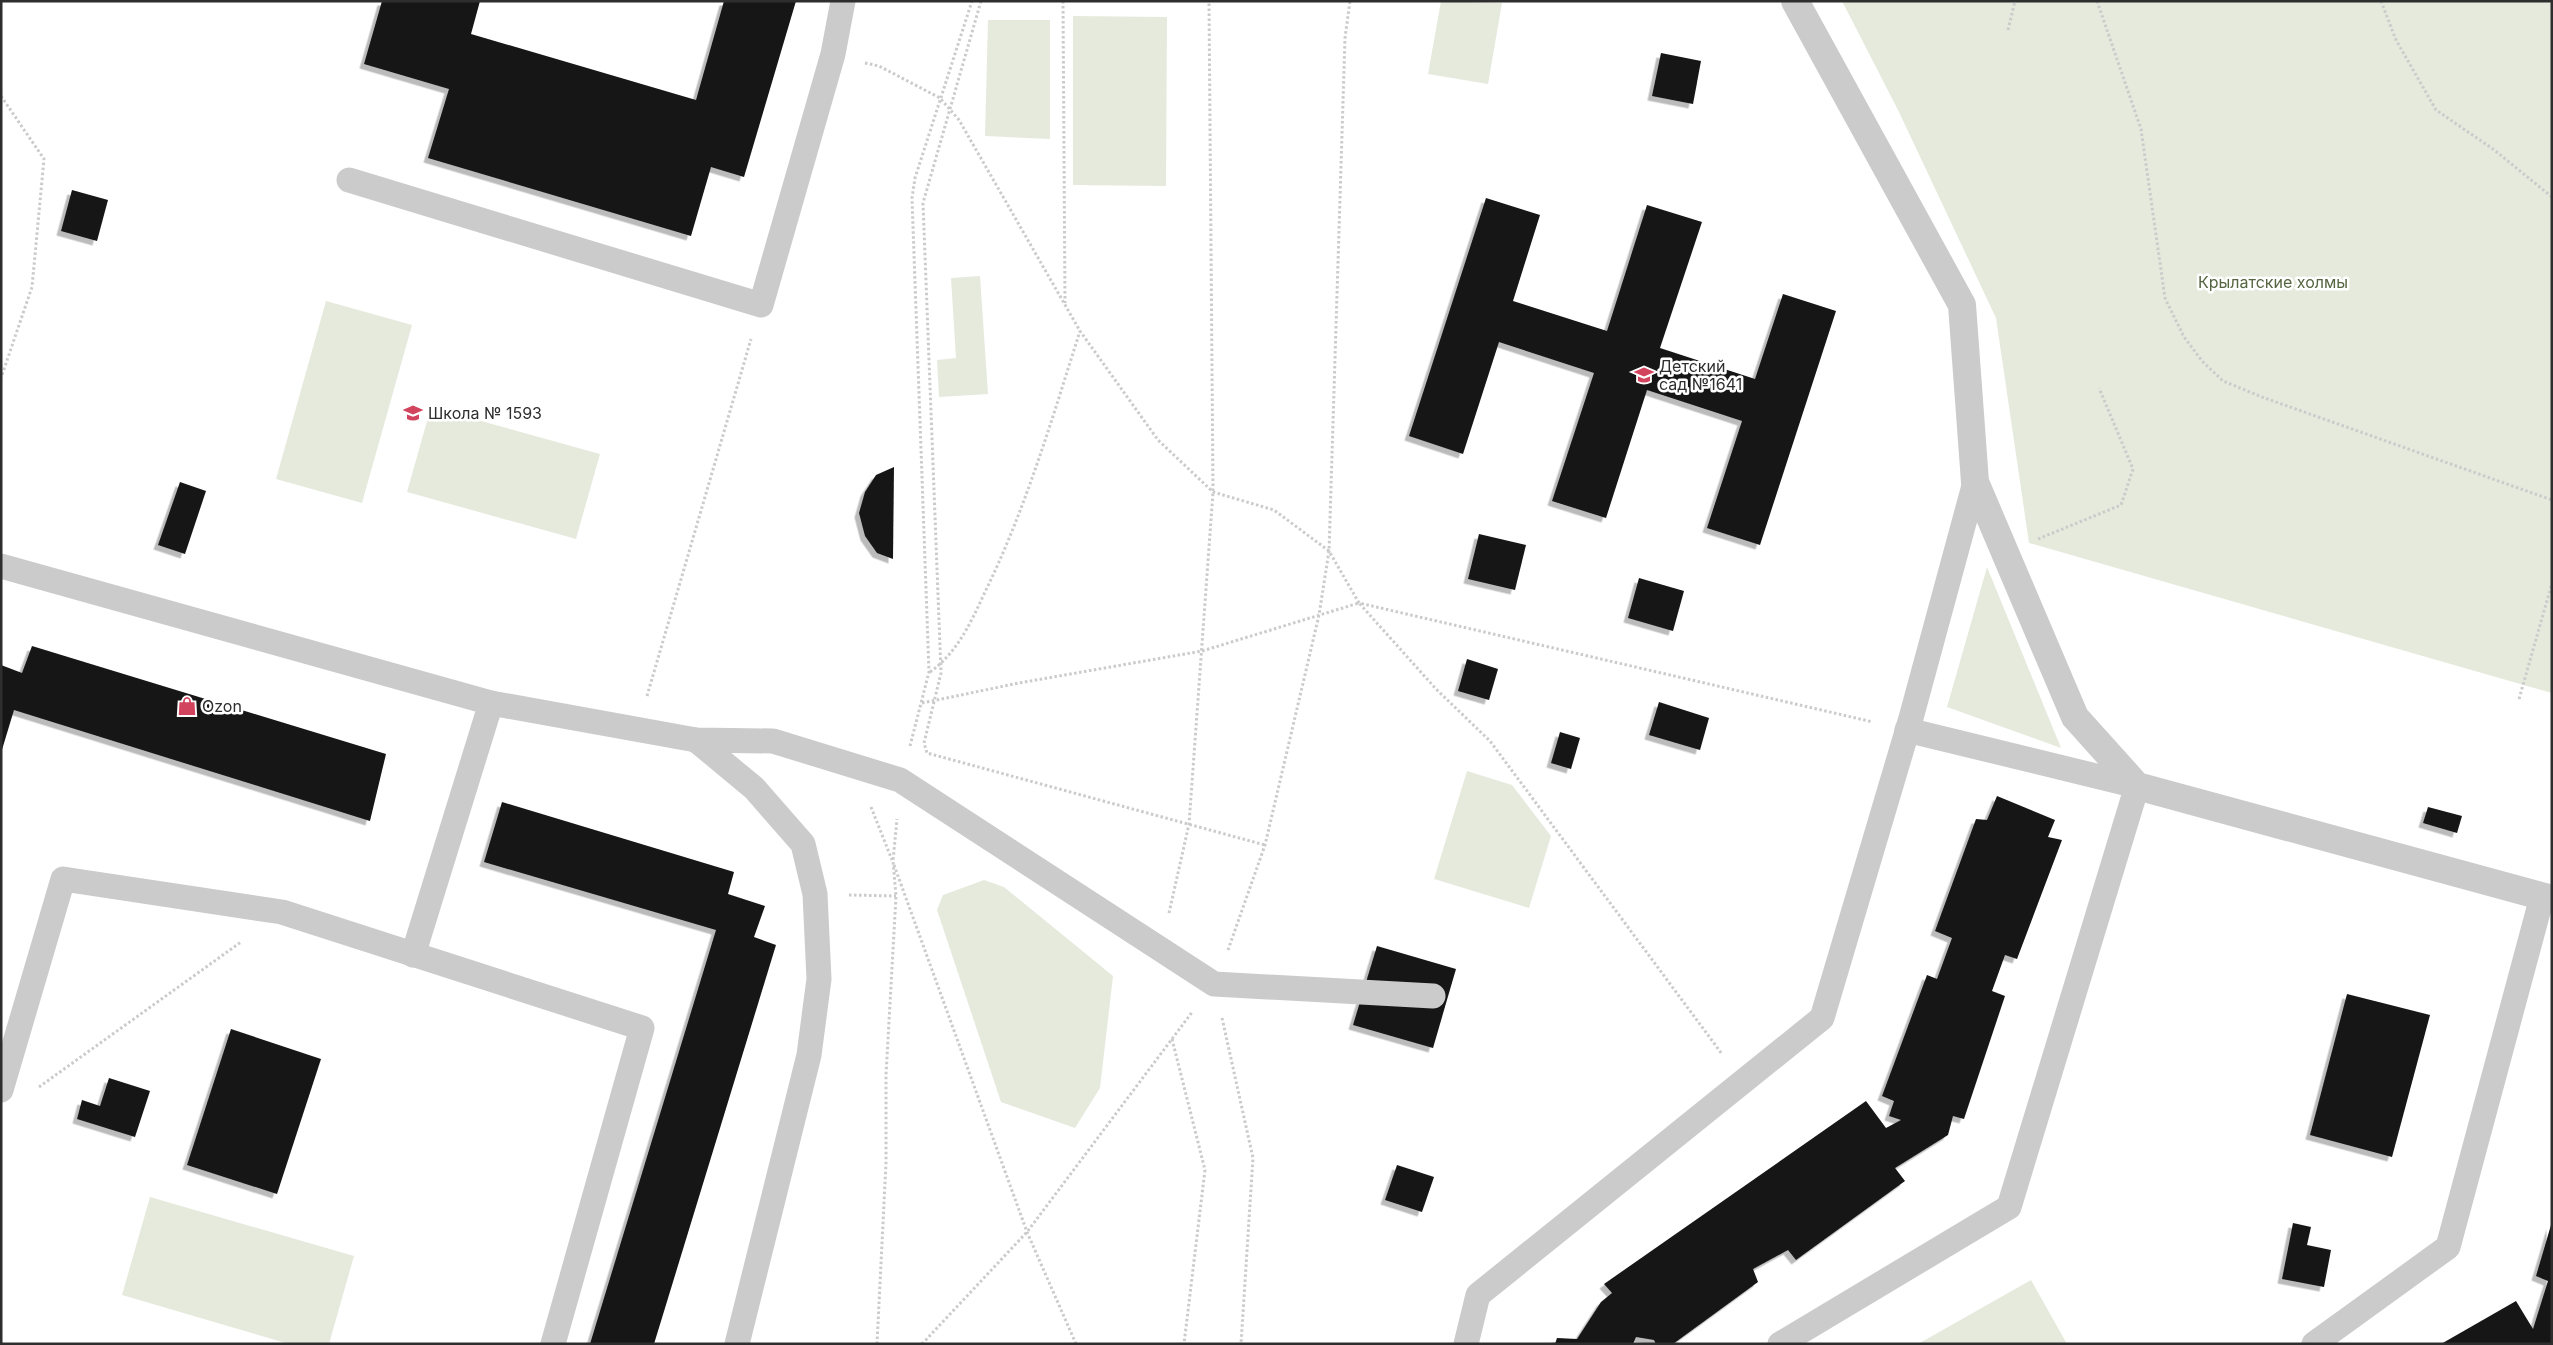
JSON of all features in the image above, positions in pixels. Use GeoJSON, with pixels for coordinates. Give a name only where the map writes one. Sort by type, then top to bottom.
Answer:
{"type":"FeatureCollection","features":[{"type":"Feature","properties":{"kind":"street"},"geometry":{"type":"LineString","coordinates":[[1796,1],[1962,305],[1975,482],[2075,717],[2137,786],[2547,898]]}},
{"type":"Feature","properties":{"kind":"lane"},"geometry":{"type":"LineString","coordinates":[[349,180],[761,305],[833,54],[843,1]]}},
{"type":"Feature","properties":{"kind":"lane"},"geometry":{"type":"LineString","coordinates":[[1466,1344],[1478,1295],[1822,1018],[1907,730],[1975,482]]}},
{"type":"Feature","properties":{"kind":"lane"},"geometry":{"type":"LineString","coordinates":[[1,566],[491,703],[696,740],[773,741],[853,764],[900,780],[1214,984],[1433,996]]}},
{"type":"Feature","properties":{"kind":"lane"},"geometry":{"type":"LineString","coordinates":[[413,955],[491,703]]}},
{"type":"Feature","properties":{"kind":"lane"},"geometry":{"type":"LineString","coordinates":[[1780,1344],[2010,1207],[2137,786],[1907,730]]}},
{"type":"Feature","properties":{"kind":"lane"},"geometry":{"type":"LineString","coordinates":[[696,740],[754,788],[803,844],[815,894],[819,979],[809,1055],[737,1344]]}},
{"type":"Feature","properties":{"kind":"lane"},"geometry":{"type":"LineString","coordinates":[[1,1090],[63,879],[282,912],[642,1028],[553,1344]]}},
{"type":"Feature","properties":{"kind":"lane"},"geometry":{"type":"LineString","coordinates":[[2314,1344],[2448,1247],[2547,898]]}},
{"type":"Feature","properties":{"kind":"path"},"geometry":{"type":"LineString","coordinates":[[877,1344],[886,1163],[886,1075],[896,896],[893,861],[900,780],[929,672],[912,198],[915,178],[972,1]]}},
{"type":"Feature","properties":{"kind":"path"},"geometry":{"type":"LineString","coordinates":[[980,1],[923,203],[942,673],[924,743],[927,753],[1265,845]]}},
{"type":"Feature","properties":{"kind":"path"},"geometry":{"type":"LineString","coordinates":[[1063,1],[1065,304]]}},
{"type":"Feature","properties":{"kind":"path"},"geometry":{"type":"LineString","coordinates":[[1161,950],[1189,824],[1213,492],[1209,1]]}},
{"type":"Feature","properties":{"kind":"path"},"geometry":{"type":"LineString","coordinates":[[1240,1344],[1253,1158],[1214,984],[1265,845],[1319,614],[1329,551],[1345,38],[1350,1]]}},
{"type":"Feature","properties":{"kind":"path"},"geometry":{"type":"LineString","coordinates":[[2008,30],[2015,1]]}},
{"type":"Feature","properties":{"kind":"path"},"geometry":{"type":"LineString","coordinates":[[2097,1],[2141,130],[2165,298],[2184,337],[2202,361],[2223,381],[2262,397],[2552,500]]}},
{"type":"Feature","properties":{"kind":"path"},"geometry":{"type":"LineString","coordinates":[[2381,1],[2396,40],[2436,110],[2493,149],[2552,198]]}},
{"type":"Feature","properties":{"kind":"path"},"geometry":{"type":"LineString","coordinates":[[879,66],[940,98],[959,120],[1080,330],[1158,440],[1213,492],[1274,510],[1329,551],[1359,603],[1436,689],[1490,741],[1743,1082]]}},
{"type":"Feature","properties":{"kind":"path"},"geometry":{"type":"LineString","coordinates":[[1,96],[44,159],[32,287],[1,378]]}},
{"type":"Feature","properties":{"kind":"path"},"geometry":{"type":"LineString","coordinates":[[641,731],[647,697],[761,305]]}},
{"type":"Feature","properties":{"kind":"path"},"geometry":{"type":"LineString","coordinates":[[929,672],[941,664],[964,635],[1006,548],[1080,330]]}},
{"type":"Feature","properties":{"kind":"path"},"geometry":{"type":"LineString","coordinates":[[2005,553],[2121,505],[2133,469],[2099,388]]}},
{"type":"Feature","properties":{"kind":"path"},"geometry":{"type":"LineString","coordinates":[[2519,699],[2552,583]]}},
{"type":"Feature","properties":{"kind":"path"},"geometry":{"type":"LineString","coordinates":[[922,703],[1202,651],[1359,603],[1907,730]]}},
{"type":"Feature","properties":{"kind":"path"},"geometry":{"type":"LineString","coordinates":[[853,764],[893,861],[1027,1232],[1076,1344]]}},
{"type":"Feature","properties":{"kind":"path"},"geometry":{"type":"LineString","coordinates":[[815,894],[896,896]]}},
{"type":"Feature","properties":{"kind":"path"},"geometry":{"type":"LineString","coordinates":[[33,1091],[282,912]]}},
{"type":"Feature","properties":{"kind":"path"},"geometry":{"type":"LineString","coordinates":[[922,1344],[1027,1232],[1172,1038],[1205,1170],[1184,1344]]}},
{"type":"Feature","properties":{"kind":"green space"},"geometry":{"type":"Polygon","coordinates":[[[1441,1],[1502,3],[1488,84],[1428,74],[1441,1]]]}},
{"type":"Feature","properties":{"kind":"green space","name":"Крылатские холмы"},"geometry":{"type":"Polygon","coordinates":[[[1842,1],[2552,1],[2552,693],[2029,543],[1996,318],[1898,110],[1842,1]]]}},
{"type":"Feature","properties":{"kind":"green space"},"geometry":{"type":"Polygon","coordinates":[[[1073,16],[1167,17],[1166,186],[1073,185],[1073,16]]]}},
{"type":"Feature","properties":{"kind":"green space"},"geometry":{"type":"Polygon","coordinates":[[[988,20],[1050,20],[1050,139],[985,136],[988,20]]]}},
{"type":"Feature","properties":{"kind":"green space"},"geometry":{"type":"Polygon","coordinates":[[[980,276],[988,394],[939,397],[937,360],[956,358],[951,278],[980,276]]]}},
{"type":"Feature","properties":{"kind":"green space"},"geometry":{"type":"Polygon","coordinates":[[[326,301],[412,325],[362,503],[276,479],[326,301]]]}},
{"type":"Feature","properties":{"kind":"green space"},"geometry":{"type":"Polygon","coordinates":[[[431,407],[600,454],[576,539],[407,492],[431,407]]]}},
{"type":"Feature","properties":{"kind":"green space"},"geometry":{"type":"Polygon","coordinates":[[[1987,567],[2061,748],[1947,707],[1987,567]]]}},
{"type":"Feature","properties":{"kind":"green space"},"geometry":{"type":"Polygon","coordinates":[[[1467,771],[1512,785],[1551,836],[1529,908],[1434,879],[1467,771]]]}},
{"type":"Feature","properties":{"kind":"green space"},"geometry":{"type":"Polygon","coordinates":[[[984,880],[1004,887],[1113,976],[1100,1088],[1075,1128],[1001,1102],[937,910],[943,895],[984,880]]]}},
{"type":"Feature","properties":{"kind":"green space"},"geometry":{"type":"Polygon","coordinates":[[[150,1197],[354,1256],[329,1344],[289,1344],[122,1295],[150,1197]]]}},
{"type":"Feature","properties":{"kind":"green space"},"geometry":{"type":"Polygon","coordinates":[[[2031,1280],[2067,1344],[1918,1344],[2031,1280]]]}},
{"type":"Feature","properties":{"kind":"building"},"geometry":{"type":"Polygon","coordinates":[[[382,1],[480,1],[471,34],[696,100],[724,1],[796,1],[744,177],[711,167],[691,236],[428,158],[449,89],[364,64],[382,1]]]}},
{"type":"Feature","properties":{"kind":"building"},"geometry":{"type":"Polygon","coordinates":[[[1661,53],[1701,61],[1693,104],[1652,96],[1661,53]]]}},
{"type":"Feature","properties":{"kind":"building"},"geometry":{"type":"Polygon","coordinates":[[[72,190],[108,200],[97,241],[61,231],[72,190]]]}},
{"type":"Feature","properties":{"kind":"building"},"geometry":{"type":"Polygon","coordinates":[[[1486,198],[1540,215],[1513,301],[1607,331],[1647,205],[1702,222],[1660,348],[1755,379],[1783,294],[1836,311],[1760,545],[1707,528],[1742,421],[1647,390],[1606,518],[1552,501],[1594,373],[1499,342],[1463,454],[1409,436],[1486,198]]]}},
{"type":"Feature","properties":{"kind":"building"},"geometry":{"type":"Polygon","coordinates":[[[894,467],[893,559],[877,553],[865,536],[859,513],[865,492],[876,475],[894,467]]]}},
{"type":"Feature","properties":{"kind":"building"},"geometry":{"type":"Polygon","coordinates":[[[180,482],[206,491],[185,554],[158,545],[180,482]]]}},
{"type":"Feature","properties":{"kind":"building"},"geometry":{"type":"Polygon","coordinates":[[[1479,534],[1526,545],[1515,590],[1468,579],[1479,534]]]}},
{"type":"Feature","properties":{"kind":"building"},"geometry":{"type":"Polygon","coordinates":[[[1639,578],[1684,591],[1673,631],[1628,618],[1639,578]]]}},
{"type":"Feature","properties":{"kind":"building"},"geometry":{"type":"Polygon","coordinates":[[[32,646],[386,754],[370,821],[14,710],[1,753],[1,665],[22,673],[32,646]]]}},
{"type":"Feature","properties":{"kind":"building"},"geometry":{"type":"Polygon","coordinates":[[[1467,659],[1498,669],[1489,700],[1458,691],[1467,659]]]}},
{"type":"Feature","properties":{"kind":"building"},"geometry":{"type":"Polygon","coordinates":[[[1659,702],[1709,718],[1700,750],[1649,735],[1659,702]]]}},
{"type":"Feature","properties":{"kind":"building"},"geometry":{"type":"Polygon","coordinates":[[[1560,732],[1580,738],[1571,769],[1551,763],[1560,732]]]}},
{"type":"Feature","properties":{"kind":"building"},"geometry":{"type":"Polygon","coordinates":[[[1997,796],[2055,820],[2048,837],[2062,840],[2017,959],[2005,955],[1992,991],[2005,996],[1964,1119],[1953,1116],[1948,1135],[1895,1168],[1905,1181],[1796,1260],[1788,1250],[1753,1269],[1758,1282],[1673,1344],[1656,1344],[1654,1340],[1636,1337],[1633,1344],[1555,1344],[1557,1338],[1577,1339],[1601,1302],[1612,1293],[1604,1284],[1866,1101],[1886,1128],[1901,1120],[1889,1116],[1894,1101],[1882,1096],[1927,975],[1937,979],[1952,938],[1935,931],[1976,819],[1987,820],[1997,796]]]}},
{"type":"Feature","properties":{"kind":"building"},"geometry":{"type":"Polygon","coordinates":[[[502,802],[734,872],[728,894],[765,906],[754,937],[776,945],[654,1344],[590,1344],[716,930],[484,862],[502,802]]]}},
{"type":"Feature","properties":{"kind":"building"},"geometry":{"type":"Polygon","coordinates":[[[2428,807],[2462,816],[2457,833],[2423,823],[2428,807]]]}},
{"type":"Feature","properties":{"kind":"building"},"geometry":{"type":"Polygon","coordinates":[[[1377,946],[1456,969],[1433,1048],[1353,1025],[1377,946]]]}},
{"type":"Feature","properties":{"kind":"building"},"geometry":{"type":"Polygon","coordinates":[[[2347,994],[2430,1015],[2392,1157],[2310,1135],[2347,994]]]}},
{"type":"Feature","properties":{"kind":"building"},"geometry":{"type":"Polygon","coordinates":[[[231,1029],[321,1059],[277,1194],[187,1165],[231,1029]]]}},
{"type":"Feature","properties":{"kind":"building"},"geometry":{"type":"Polygon","coordinates":[[[109,1078],[150,1091],[135,1137],[77,1119],[82,1100],[100,1106],[109,1078]]]}},
{"type":"Feature","properties":{"kind":"building"},"geometry":{"type":"Polygon","coordinates":[[[1397,1165],[1434,1177],[1422,1212],[1385,1200],[1397,1165]]]}},
{"type":"Feature","properties":{"kind":"building"},"geometry":{"type":"Polygon","coordinates":[[[2293,1223],[2311,1227],[2307,1245],[2331,1250],[2324,1287],[2282,1279],[2293,1223]]]}},
{"type":"Feature","properties":{"kind":"building"},"geometry":{"type":"Polygon","coordinates":[[[2551,1225],[2552,1344],[2441,1344],[2516,1301],[2533,1329],[2548,1281],[2536,1276],[2551,1225]]]}},
{"type":"Feature","properties":{"kind":"place","name":"Детский сад №1641"},"geometry":{"type":"Point","coordinates":[1644,375]}},
{"type":"Feature","properties":{"kind":"place","name":"Школа № 1593"},"geometry":{"type":"Point","coordinates":[413,413]}},
{"type":"Feature","properties":{"kind":"place","name":"Ozon"},"geometry":{"type":"Point","coordinates":[187,706]}}]}
